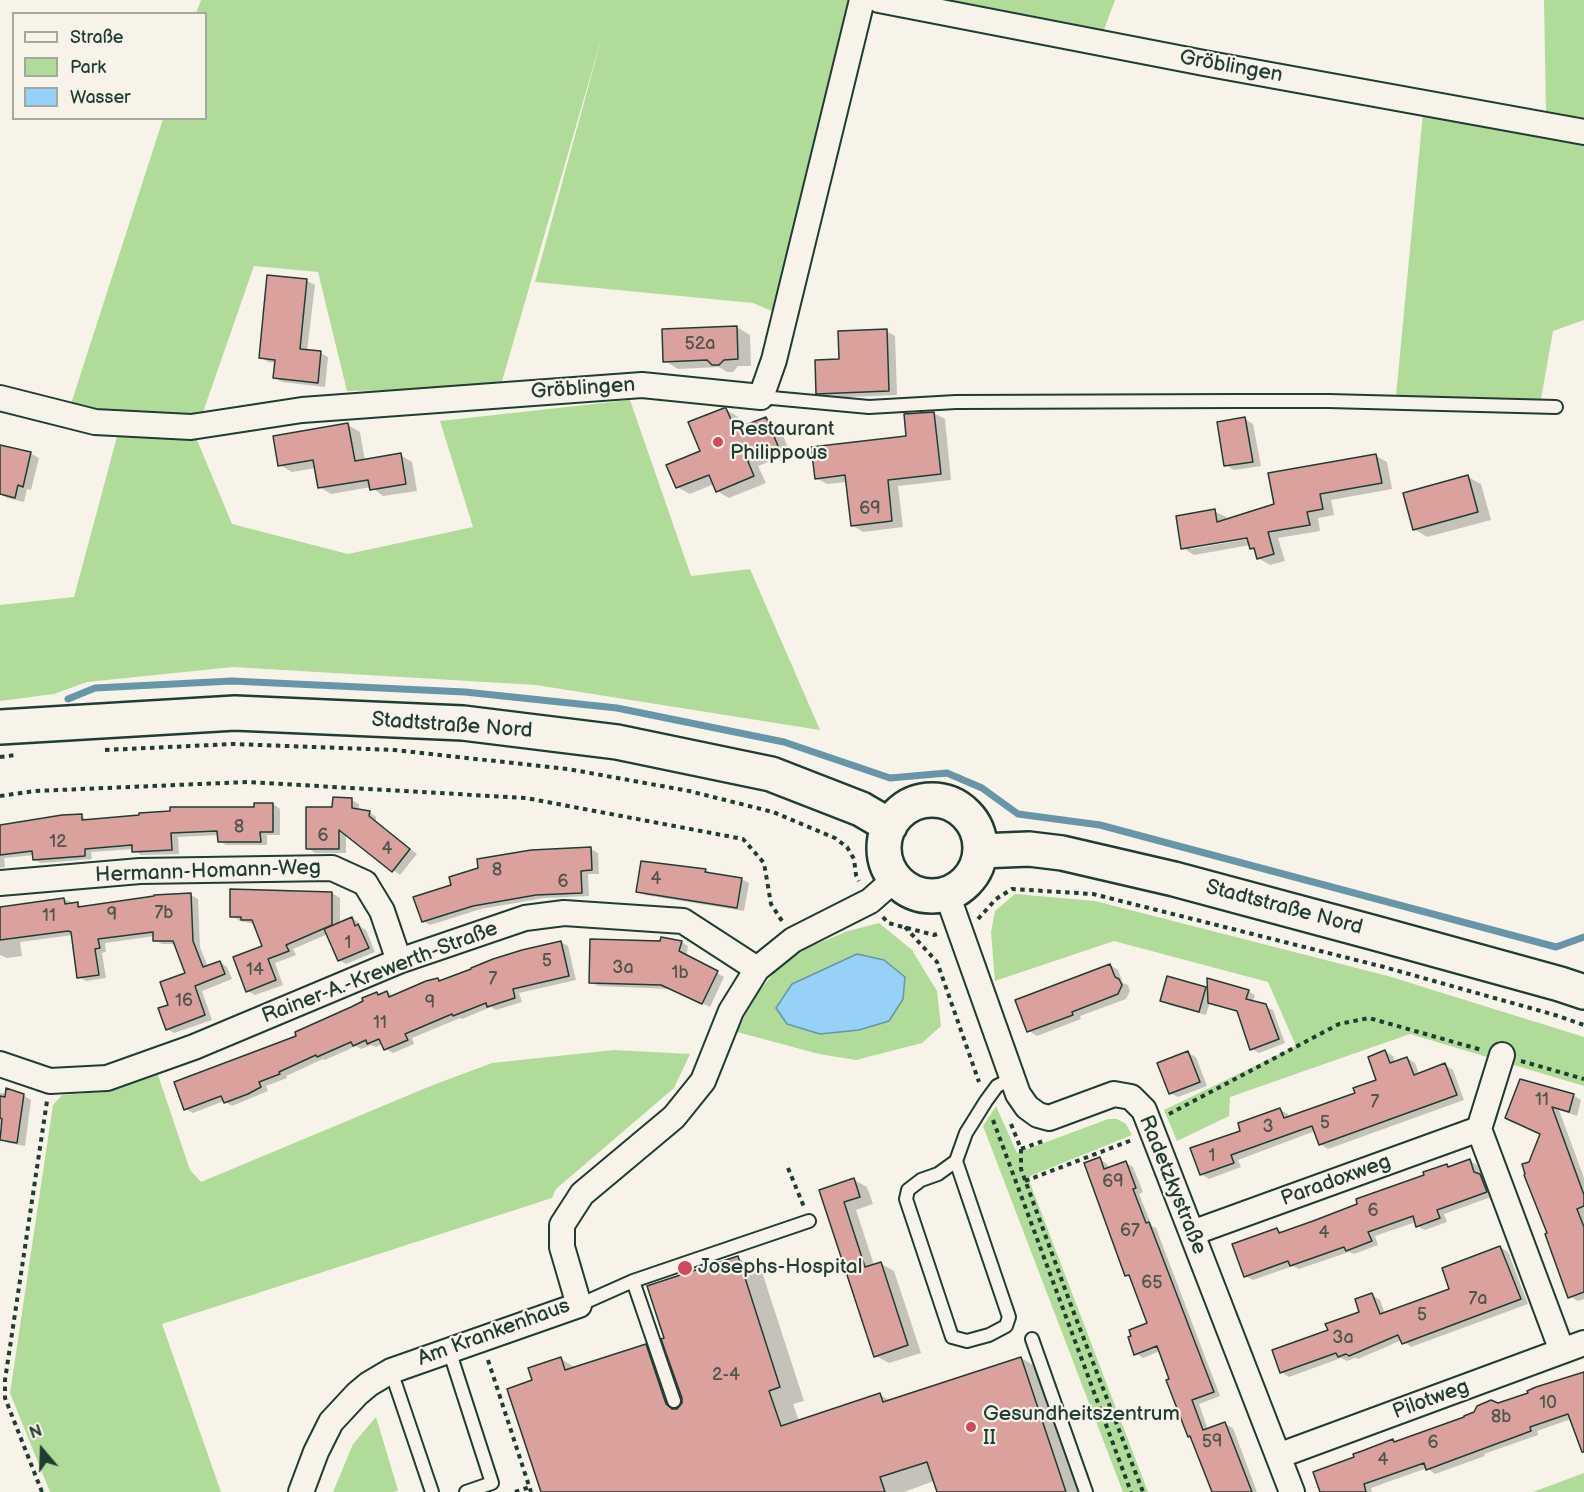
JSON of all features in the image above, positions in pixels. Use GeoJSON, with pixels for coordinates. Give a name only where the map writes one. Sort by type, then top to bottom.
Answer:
{"type":"FeatureCollection","features":[{"type":"Feature","properties":{"kind":"main road","name":"Stadtstraße Nord"},"geometry":{"type":"LineString","coordinates":[[0,727],[235,713],[463,723],[616,741],[771,774],[861,809],[890,826]]}},
{"type":"Feature","properties":{"kind":"main road"},"geometry":{"type":"LineString","coordinates":[[930,801],[958,808],[972,822],[977,831],[980,850],[973,873],[960,887],[947,894],[931,896],[921,895],[902,886],[888,867],[884,849],[890,826],[902,811],[920,802],[930,801]]}},
{"type":"Feature","properties":{"kind":"main road","name":"Stadtstraße Nord"},"geometry":{"type":"LineString","coordinates":[[980,850],[1029,849],[1062,853],[1130,868],[1375,933],[1584,992]]}},
{"type":"Feature","properties":{"kind":"street"},"geometry":{"type":"LineString","coordinates":[[761,397],[774,360],[862,0]]}},
{"type":"Feature","properties":{"kind":"street","name":"Gröblingen"},"geometry":{"type":"LineString","coordinates":[[879,0],[1204,63],[1584,132]]}},
{"type":"Feature","properties":{"kind":"street","name":"Gröblingen"},"geometry":{"type":"LineString","coordinates":[[0,398],[95,422],[191,427],[302,410],[642,385],[761,397]]}},
{"type":"Feature","properties":{"kind":"street","name":"Hermann-Homann-Weg"},"geometry":{"type":"LineString","coordinates":[[0,883],[140,871],[332,868],[365,883],[382,911],[399,961]]}},
{"type":"Feature","properties":{"kind":"street","name":"Am Krankenhaus"},"geometry":{"type":"LineString","coordinates":[[301,1492],[330,1422],[357,1394],[391,1371],[579,1305],[562,1247],[562,1225],[582,1194],[674,1117],[703,1081],[731,1011],[757,969],[793,940],[870,900],[896,879]]}},
{"type":"Feature","properties":{"kind":"street","name":"Radetzkystraße"},"geometry":{"type":"LineString","coordinates":[[947,894],[1018,1094],[1026,1107],[1038,1115],[1049,1118],[1114,1094],[1131,1097],[1144,1110],[1145,1135],[1192,1233],[1292,1492]]}},
{"type":"Feature","properties":{"kind":"street","name":"Rainer-A.-Krewerth-Straße"},"geometry":{"type":"LineString","coordinates":[[0,1064],[50,1081],[107,1078],[194,1047],[399,961],[525,918],[564,912],[683,921],[757,969]]}},
{"type":"Feature","properties":{"kind":"street"},"geometry":{"type":"LineString","coordinates":[[1502,1055],[1479,1129],[1573,1347]]}},
{"type":"Feature","properties":{"kind":"street","name":"Paradoxweg"},"geometry":{"type":"LineString","coordinates":[[1192,1233],[1479,1129]]}},
{"type":"Feature","properties":{"kind":"street","name":"Pilotweg"},"geometry":{"type":"LineString","coordinates":[[1278,1456],[1573,1347]]}},
{"type":"Feature","properties":{"kind":"lane"},"geometry":{"type":"LineString","coordinates":[[761,397],[869,406],[956,402],[1283,401],[1556,406]]}},
{"type":"Feature","properties":{"kind":"lane"},"geometry":{"type":"LineString","coordinates":[[956,1161],[1009,1317],[1006,1326],[989,1335],[967,1341],[952,1337],[906,1199],[908,1190],[921,1180],[939,1174],[956,1161],[966,1132],[986,1101],[997,1086],[1013,1078]]}},
{"type":"Feature","properties":{"kind":"lane"},"geometry":{"type":"LineString","coordinates":[[579,1305],[633,1281],[809,1221]]}},
{"type":"Feature","properties":{"kind":"lane"},"geometry":{"type":"LineString","coordinates":[[633,1281],[674,1401]]}},
{"type":"Feature","properties":{"kind":"lane"},"geometry":{"type":"LineString","coordinates":[[1032,1339],[1086,1492]]}},
{"type":"Feature","properties":{"kind":"lane"},"geometry":{"type":"LineString","coordinates":[[449,1350],[492,1483],[466,1492]]}},
{"type":"Feature","properties":{"kind":"lane"},"geometry":{"type":"LineString","coordinates":[[391,1371],[432,1492]]}},
{"type":"Feature","properties":{"kind":"path"},"geometry":{"type":"LineString","coordinates":[[95,751],[233,744],[394,750],[568,769],[689,791],[773,812],[835,838],[848,847],[854,859],[856,875],[870,900]]}},
{"type":"Feature","properties":{"kind":"path"},"geometry":{"type":"LineString","coordinates":[[0,757],[26,754]]}},
{"type":"Feature","properties":{"kind":"path"},"geometry":{"type":"LineString","coordinates":[[0,796],[35,791],[247,782],[526,798],[743,839],[764,862],[771,904],[793,940]]}},
{"type":"Feature","properties":{"kind":"path"},"geometry":{"type":"LineString","coordinates":[[1131,1492],[937,962],[904,926],[934,935],[958,927],[980,919],[996,898],[1012,890],[1093,894],[1384,967],[1584,1025]]}},
{"type":"Feature","properties":{"kind":"path"},"geometry":{"type":"LineString","coordinates":[[1026,1181],[1145,1135],[1168,1115],[1339,1024],[1369,1018],[1584,1079]]}},
{"type":"Feature","properties":{"kind":"path"},"geometry":{"type":"LineString","coordinates":[[42,1492],[5,1398],[5,1380],[50,1081]]}},
{"type":"Feature","properties":{"kind":"path"},"geometry":{"type":"LineString","coordinates":[[1021,1149],[1021,1169],[1143,1492]]}},
{"type":"Feature","properties":{"kind":"path"},"geometry":{"type":"LineString","coordinates":[[788,1168],[809,1221]]}},
{"type":"Feature","properties":{"kind":"path"},"geometry":{"type":"LineString","coordinates":[[481,1339],[530,1490],[515,1492]]}},
{"type":"Feature","properties":{"kind":"green space"},"geometry":{"type":"Polygon","coordinates":[[[201,0],[851,0],[774,312],[753,303],[535,282],[603,33],[500,388],[347,391],[318,272],[254,266],[202,415],[70,407],[163,120],[207,120],[207,12],[196,12],[201,0]]]}},
{"type":"Feature","properties":{"kind":"green space"},"geometry":{"type":"Polygon","coordinates":[[[921,0],[1115,0],[1103,32],[921,0]]]}},
{"type":"Feature","properties":{"kind":"green space"},"geometry":{"type":"Polygon","coordinates":[[[1544,0],[1584,0],[1584,120],[1546,113],[1544,0]]]}},
{"type":"Feature","properties":{"kind":"green space"},"geometry":{"type":"Polygon","coordinates":[[[1423,113],[1584,141],[1584,320],[1553,331],[1541,399],[1396,396],[1423,113]]]}},
{"type":"Feature","properties":{"kind":"green space"},"geometry":{"type":"Polygon","coordinates":[[[630,400],[691,576],[750,569],[820,730],[536,685],[233,667],[87,682],[54,694],[0,701],[0,605],[74,597],[118,433],[157,438],[195,435],[232,524],[348,554],[473,527],[440,421],[630,400]]]}},
{"type":"Feature","properties":{"kind":"green space"},"geometry":{"type":"Polygon","coordinates":[[[1015,894],[1095,901],[1388,976],[1584,1037],[1584,1086],[1410,1034],[1230,1097],[1229,1116],[1177,1141],[1164,1110],[1296,1046],[1268,982],[1114,941],[995,981],[991,932],[995,911],[1015,894]]]}},
{"type":"Feature","properties":{"kind":"green space"},"geometry":{"type":"Polygon","coordinates":[[[879,923],[912,950],[937,991],[941,1026],[922,1043],[856,1060],[819,1054],[737,1032],[753,999],[777,969],[807,948],[848,931],[879,923]]]}},
{"type":"Feature","properties":{"kind":"green space"},"geometry":{"type":"Polygon","coordinates":[[[614,1050],[690,1054],[674,1088],[556,1189],[552,1198],[162,1324],[221,1492],[50,1492],[10,1393],[53,1105],[62,1095],[104,1092],[158,1075],[190,1170],[201,1182],[433,1085],[492,1063],[614,1050]]]}},
{"type":"Feature","properties":{"kind":"green space"},"geometry":{"type":"Polygon","coordinates":[[[996,1106],[1017,1153],[1108,1119],[1117,1119],[1126,1124],[1132,1135],[1030,1176],[1030,1183],[1148,1492],[1123,1492],[983,1126],[996,1106]]]}},
{"type":"Feature","properties":{"kind":"green space"},"geometry":{"type":"Polygon","coordinates":[[[376,1417],[398,1490],[394,1492],[333,1492],[353,1444],[376,1417]]]}},
{"type":"Feature","properties":{"kind":"green space"},"geometry":{"type":"Polygon","coordinates":[[[1584,1473],[1584,1492],[1533,1492],[1584,1473]]]}},
{"type":"Feature","properties":{"kind":"water"},"geometry":{"type":"Polygon","coordinates":[[[857,954],[884,960],[905,977],[903,999],[889,1021],[859,1030],[820,1034],[787,1024],[776,1008],[792,984],[857,954]]]}},
{"type":"Feature","properties":{"kind":"building"},"geometry":{"type":"Polygon","coordinates":[[[267,275],[307,279],[300,349],[321,351],[318,383],[273,378],[275,360],[259,358],[267,275]]]}},
{"type":"Feature","properties":{"kind":"building"},"geometry":{"type":"Polygon","coordinates":[[[737,326],[738,359],[724,360],[719,365],[712,365],[707,360],[663,362],[662,329],[737,326]]]}},
{"type":"Feature","properties":{"kind":"building"},"geometry":{"type":"Polygon","coordinates":[[[887,329],[889,391],[816,394],[815,360],[839,359],[838,331],[887,329]]]}},
{"type":"Feature","properties":{"kind":"building","name":"Restaurant Philippous"},"geometry":{"type":"Polygon","coordinates":[[[724,408],[735,429],[766,417],[778,446],[747,459],[754,476],[716,492],[709,475],[676,488],[666,465],[700,451],[688,422],[724,408]]]}},
{"type":"Feature","properties":{"kind":"building"},"geometry":{"type":"Polygon","coordinates":[[[934,412],[941,474],[888,480],[892,521],[851,526],[845,475],[815,479],[811,447],[906,436],[904,414],[934,412]]]}},
{"type":"Feature","properties":{"kind":"building"},"geometry":{"type":"Polygon","coordinates":[[[1245,417],[1253,462],[1224,466],[1217,422],[1245,417]]]}},
{"type":"Feature","properties":{"kind":"building"},"geometry":{"type":"Polygon","coordinates":[[[348,423],[355,461],[401,453],[406,484],[370,490],[368,480],[318,488],[313,460],[278,466],[273,436],[348,423]]]}},
{"type":"Feature","properties":{"kind":"building"},"geometry":{"type":"Polygon","coordinates":[[[0,445],[31,452],[23,487],[18,485],[15,498],[0,494],[0,445]]]}},
{"type":"Feature","properties":{"kind":"building"},"geometry":{"type":"Polygon","coordinates":[[[1376,454],[1382,483],[1320,494],[1323,509],[1307,512],[1310,525],[1268,532],[1274,554],[1257,559],[1254,548],[1250,549],[1247,538],[1181,549],[1176,516],[1215,509],[1217,522],[1274,504],[1268,473],[1376,454]]]}},
{"type":"Feature","properties":{"kind":"building"},"geometry":{"type":"Polygon","coordinates":[[[1468,475],[1478,512],[1413,530],[1403,493],[1468,475]]]}},
{"type":"Feature","properties":{"kind":"building"},"geometry":{"type":"Polygon","coordinates":[[[333,797],[352,798],[352,808],[370,811],[369,816],[410,849],[392,872],[339,830],[339,849],[306,849],[306,807],[332,807],[333,797]]]}},
{"type":"Feature","properties":{"kind":"building"},"geometry":{"type":"Polygon","coordinates":[[[254,803],[273,803],[273,832],[260,832],[261,842],[218,842],[217,831],[171,833],[172,850],[132,852],[132,845],[85,849],[85,856],[33,860],[32,851],[0,855],[0,825],[62,815],[82,814],[82,820],[170,811],[170,807],[254,807],[254,803]]]}},
{"type":"Feature","properties":{"kind":"building"},"geometry":{"type":"Polygon","coordinates":[[[591,847],[592,870],[581,871],[582,893],[536,895],[473,906],[422,922],[413,897],[451,885],[449,877],[478,868],[477,859],[531,850],[591,847]]]}},
{"type":"Feature","properties":{"kind":"building"},"geometry":{"type":"Polygon","coordinates":[[[641,861],[706,869],[705,872],[742,878],[737,908],[636,892],[641,861]]]}},
{"type":"Feature","properties":{"kind":"building"},"geometry":{"type":"Polygon","coordinates":[[[230,889],[332,892],[332,925],[286,945],[289,951],[268,959],[276,980],[246,992],[233,957],[262,946],[252,920],[230,917],[230,889]]]}},
{"type":"Feature","properties":{"kind":"building"},"geometry":{"type":"Polygon","coordinates":[[[191,893],[193,941],[203,967],[220,961],[225,974],[195,986],[205,1015],[166,1030],[158,1008],[168,1005],[160,982],[185,973],[173,941],[153,941],[153,932],[98,939],[100,948],[95,949],[99,975],[77,978],[71,932],[0,940],[0,907],[64,898],[65,904],[78,902],[78,907],[154,895],[191,893]]]}},
{"type":"Feature","properties":{"kind":"building"},"geometry":{"type":"Polygon","coordinates":[[[352,917],[355,926],[358,924],[369,948],[338,961],[324,929],[352,917]]]}},
{"type":"Feature","properties":{"kind":"building"},"geometry":{"type":"Polygon","coordinates":[[[661,937],[682,941],[679,951],[718,971],[702,1004],[661,985],[589,983],[590,939],[660,941],[661,937]]]}},
{"type":"Feature","properties":{"kind":"building"},"geometry":{"type":"Polygon","coordinates":[[[561,941],[569,976],[513,989],[515,998],[487,1007],[486,1003],[453,1016],[452,1014],[405,1034],[408,1040],[384,1050],[379,1039],[367,1044],[366,1040],[353,1046],[351,1042],[317,1057],[316,1055],[259,1082],[261,1087],[248,1094],[224,1103],[221,1096],[184,1110],[174,1082],[296,1036],[295,1032],[351,1007],[363,1001],[362,998],[377,992],[378,995],[387,991],[389,997],[426,981],[438,978],[439,981],[493,959],[561,941]]]}},
{"type":"Feature","properties":{"kind":"building"},"geometry":{"type":"Polygon","coordinates":[[[1110,964],[1115,977],[1122,985],[1118,994],[1072,1012],[1073,1015],[1027,1032],[1015,1000],[1110,964]]]}},
{"type":"Feature","properties":{"kind":"building"},"geometry":{"type":"Polygon","coordinates":[[[1167,976],[1206,987],[1199,1012],[1160,1001],[1167,976]]]}},
{"type":"Feature","properties":{"kind":"building"},"geometry":{"type":"Polygon","coordinates":[[[1207,978],[1249,990],[1246,999],[1266,1004],[1279,1039],[1250,1050],[1237,1011],[1208,1003],[1207,978]]]}},
{"type":"Feature","properties":{"kind":"building"},"geometry":{"type":"Polygon","coordinates":[[[1385,1050],[1390,1063],[1407,1057],[1414,1075],[1445,1063],[1457,1095],[1319,1145],[1312,1126],[1231,1155],[1234,1163],[1200,1175],[1190,1148],[1240,1131],[1238,1123],[1280,1108],[1284,1118],[1355,1093],[1353,1088],[1376,1080],[1368,1057],[1385,1050]]]}},
{"type":"Feature","properties":{"kind":"building"},"geometry":{"type":"Polygon","coordinates":[[[1188,1051],[1200,1082],[1169,1094],[1157,1063],[1188,1051]]]}},
{"type":"Feature","properties":{"kind":"building"},"geometry":{"type":"Polygon","coordinates":[[[1520,1079],[1574,1094],[1569,1112],[1552,1107],[1584,1195],[1584,1206],[1577,1209],[1584,1227],[1584,1292],[1568,1298],[1522,1164],[1529,1162],[1540,1134],[1505,1118],[1520,1079]]]}},
{"type":"Feature","properties":{"kind":"building"},"geometry":{"type":"Polygon","coordinates":[[[6,1088],[24,1094],[17,1143],[0,1140],[2,1119],[0,1118],[0,1096],[5,1097],[6,1088]]]}},
{"type":"Feature","properties":{"kind":"building"},"geometry":{"type":"Polygon","coordinates":[[[1100,1157],[1104,1169],[1126,1161],[1136,1188],[1133,1189],[1146,1223],[1149,1222],[1214,1392],[1192,1400],[1203,1430],[1225,1422],[1252,1492],[1212,1492],[1166,1380],[1169,1379],[1157,1346],[1134,1355],[1128,1337],[1131,1336],[1129,1330],[1147,1323],[1129,1275],[1125,1276],[1084,1163],[1100,1157]]]}},
{"type":"Feature","properties":{"kind":"building"},"geometry":{"type":"Polygon","coordinates":[[[1470,1159],[1474,1172],[1480,1174],[1487,1192],[1437,1210],[1440,1218],[1416,1227],[1413,1216],[1368,1232],[1372,1241],[1346,1251],[1344,1247],[1290,1266],[1288,1261],[1244,1277],[1232,1244],[1277,1228],[1279,1233],[1313,1221],[1357,1204],[1356,1199],[1424,1175],[1423,1172],[1447,1164],[1448,1167],[1470,1159]]]}},
{"type":"Feature","properties":{"kind":"building"},"geometry":{"type":"Polygon","coordinates":[[[854,1178],[860,1197],[844,1202],[865,1267],[881,1262],[908,1345],[874,1357],[819,1190],[854,1178]]]}},
{"type":"Feature","properties":{"kind":"building"},"geometry":{"type":"Polygon","coordinates":[[[1500,1246],[1521,1299],[1402,1344],[1398,1335],[1349,1356],[1346,1354],[1338,1357],[1336,1353],[1280,1373],[1272,1350],[1328,1330],[1325,1324],[1359,1312],[1355,1299],[1372,1293],[1380,1314],[1449,1289],[1442,1268],[1500,1246]]]}},
{"type":"Feature","properties":{"kind":"building"},"geometry":{"type":"Polygon","coordinates":[[[738,1256],[780,1387],[769,1391],[781,1426],[880,1393],[883,1402],[1021,1357],[1066,1492],[937,1492],[927,1462],[880,1477],[885,1492],[541,1492],[507,1389],[532,1380],[528,1368],[561,1357],[565,1370],[646,1344],[666,1404],[672,1409],[677,1409],[682,1403],[682,1398],[661,1339],[664,1338],[647,1286],[738,1256]]]}},
{"type":"Feature","properties":{"kind":"building"},"geometry":{"type":"Polygon","coordinates":[[[1584,1372],[1584,1452],[1582,1452],[1568,1414],[1530,1427],[1531,1431],[1426,1470],[1424,1463],[1364,1484],[1366,1492],[1320,1492],[1313,1472],[1393,1439],[1394,1442],[1464,1417],[1474,1412],[1477,1406],[1491,1400],[1498,1403],[1528,1393],[1527,1391],[1536,1387],[1584,1372]]]}},
{"type":"Feature","properties":{"kind":"waterway"},"geometry":{"type":"LineString","coordinates":[[68,699],[95,688],[232,681],[465,692],[617,708],[784,742],[890,778],[947,773],[982,788],[1018,814],[1100,825],[1556,947],[1584,937]]}},
{"type":"Feature","properties":{"kind":"place","name":"Restaurant Philippous"},"geometry":{"type":"Point","coordinates":[718,442]}},
{"type":"Feature","properties":{"kind":"place","name":"Josephs-Hospital"},"geometry":{"type":"Point","coordinates":[685,1268]}},
{"type":"Feature","properties":{"kind":"place","name":"Gesundheitszentrum II"},"geometry":{"type":"Point","coordinates":[971,1427]}}]}
